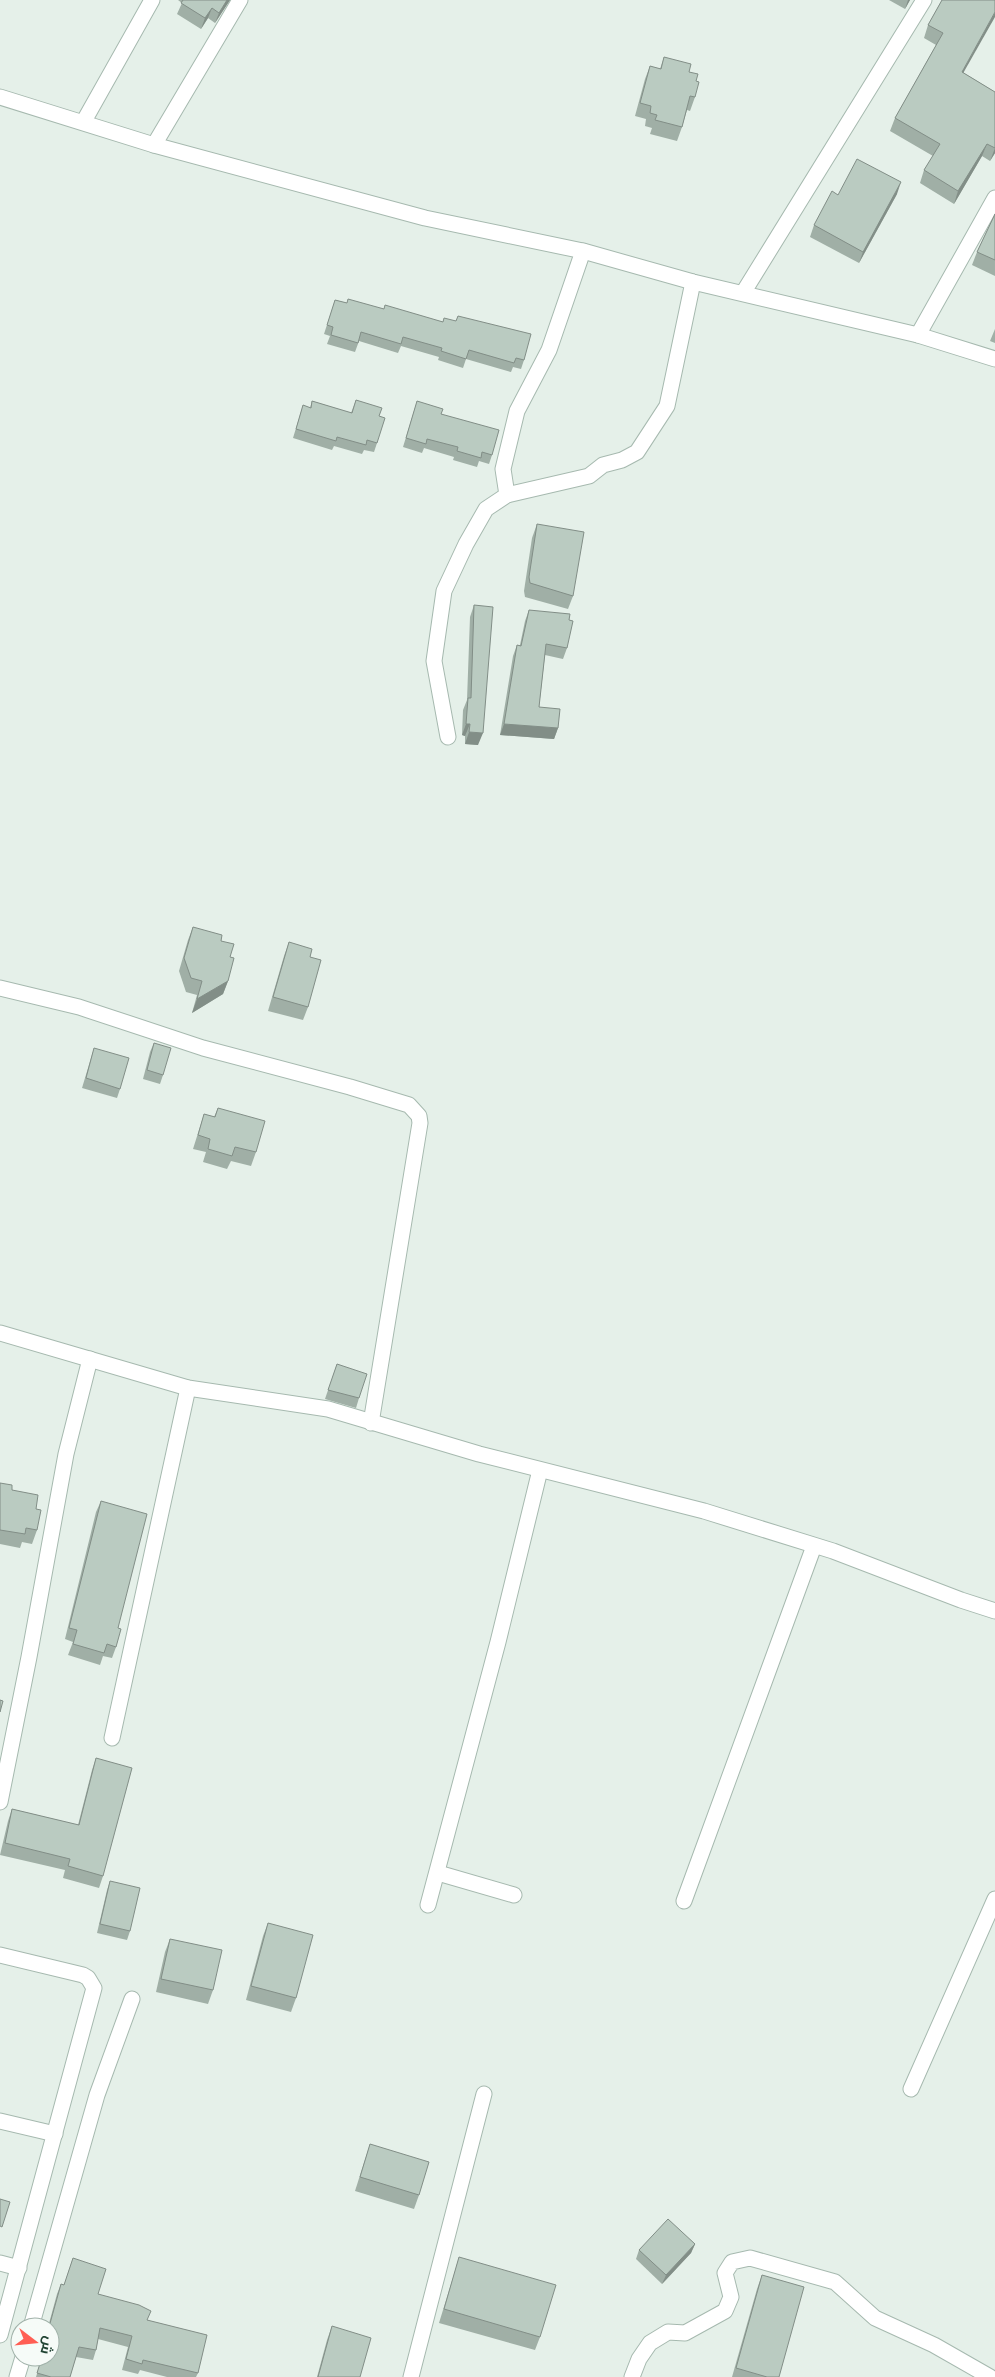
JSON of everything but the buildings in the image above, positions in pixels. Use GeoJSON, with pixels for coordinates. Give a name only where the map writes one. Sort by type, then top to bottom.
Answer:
{"type":"FeatureCollection","features":[{"type":"Feature","properties":{"kind":"street"},"geometry":{"type":"LineString","coordinates":[[84,121],[152,0]]}},
{"type":"Feature","properties":{"kind":"street"},"geometry":{"type":"LineString","coordinates":[[154,145],[240,0]]}},
{"type":"Feature","properties":{"kind":"street"},"geometry":{"type":"LineString","coordinates":[[743,293],[924,0]]}},
{"type":"Feature","properties":{"kind":"street"},"geometry":{"type":"LineString","coordinates":[[0,97],[84,121],[154,145],[425,218],[583,251],[694,282],[918,335],[995,359]]}},
{"type":"Feature","properties":{"kind":"street"},"geometry":{"type":"LineString","coordinates":[[918,335],[995,198]]}},
{"type":"Feature","properties":{"kind":"street"},"geometry":{"type":"LineString","coordinates":[[508,495],[502,469],[517,410],[549,350],[583,251]]}},
{"type":"Feature","properties":{"kind":"street"},"geometry":{"type":"LineString","coordinates":[[448,737],[434,661],[444,591],[450,574],[486,509],[508,495],[589,476],[603,465],[622,460],[637,452],[667,406],[694,282]]}},
{"type":"Feature","properties":{"kind":"street"},"geometry":{"type":"LineString","coordinates":[[0,988],[78,1006],[203,1048],[350,1087],[409,1105],[415,1110],[420,1123],[371,1423]]}},
{"type":"Feature","properties":{"kind":"street"},"geometry":{"type":"LineString","coordinates":[[0,1333],[188,1388],[328,1410],[540,1470],[704,1511],[814,1546],[995,1611]]}},
{"type":"Feature","properties":{"kind":"street"},"geometry":{"type":"LineString","coordinates":[[0,1802],[66,1454],[90,1359]]}},
{"type":"Feature","properties":{"kind":"street"},"geometry":{"type":"LineString","coordinates":[[112,1738],[188,1388]]}},
{"type":"Feature","properties":{"kind":"street"},"geometry":{"type":"LineString","coordinates":[[428,1905],[438,1873],[540,1470]]}},
{"type":"Feature","properties":{"kind":"street"},"geometry":{"type":"LineString","coordinates":[[684,1901],[814,1546]]}},
{"type":"Feature","properties":{"kind":"street"},"geometry":{"type":"LineString","coordinates":[[438,1873],[514,1895]]}},
{"type":"Feature","properties":{"kind":"street"},"geometry":{"type":"LineString","coordinates":[[911,2089],[995,1899]]}},
{"type":"Feature","properties":{"kind":"street"},"geometry":{"type":"LineString","coordinates":[[0,1955],[83,1975],[88,1978],[94,1988],[0,2335]]}},
{"type":"Feature","properties":{"kind":"street"},"geometry":{"type":"LineString","coordinates":[[34,2317],[97,2095],[132,1999]]}},
{"type":"Feature","properties":{"kind":"street"},"geometry":{"type":"LineString","coordinates":[[411,2377],[484,2094]]}},
{"type":"Feature","properties":{"kind":"street"},"geometry":{"type":"LineString","coordinates":[[0,2121],[55,2134]]}},
{"type":"Feature","properties":{"kind":"street"},"geometry":{"type":"LineString","coordinates":[[632,2377],[639,2359],[650,2343],[668,2332],[685,2332],[725,2311],[731,2297],[725,2273],[732,2262],[750,2258],[835,2282],[875,2318],[934,2345],[990,2377]]}},
{"type":"Feature","properties":{"kind":"street"},"geometry":{"type":"LineString","coordinates":[[0,2263],[18,2268]]}}]}
